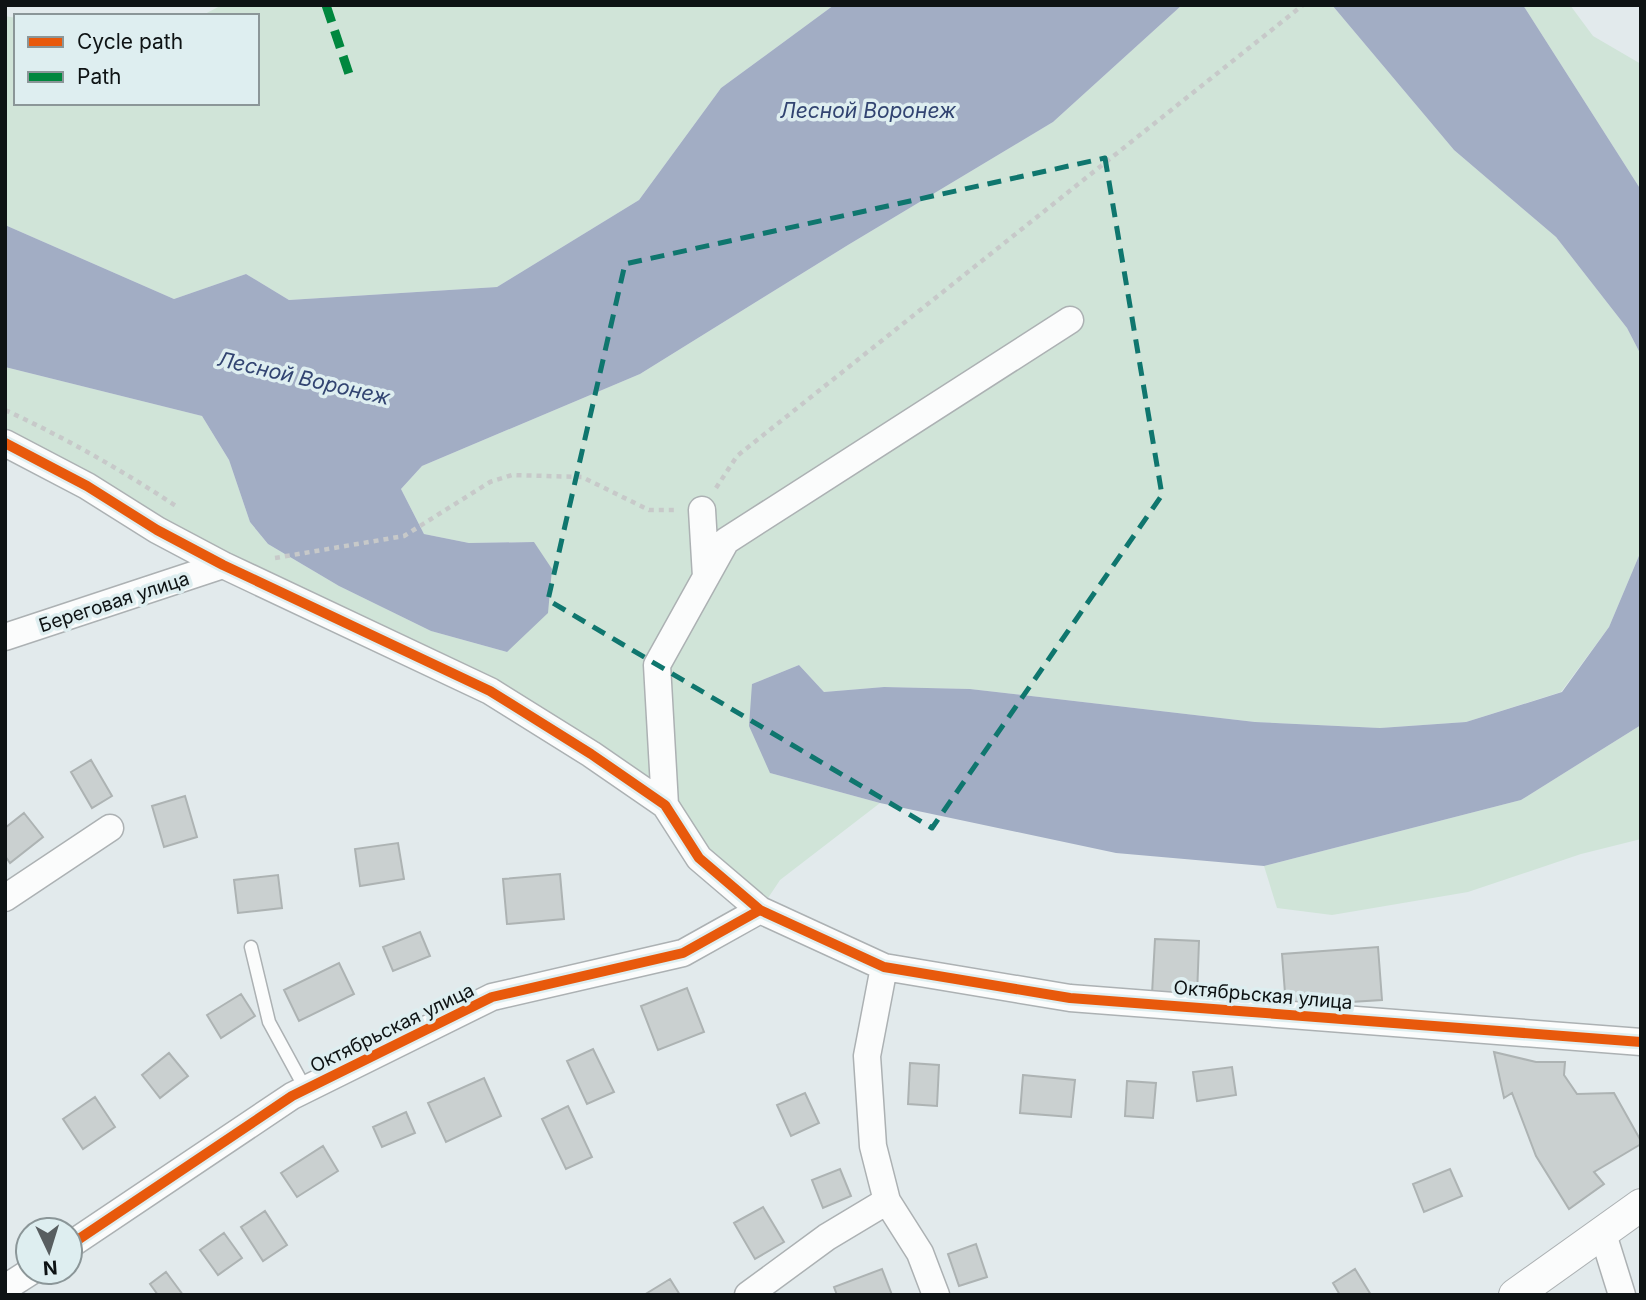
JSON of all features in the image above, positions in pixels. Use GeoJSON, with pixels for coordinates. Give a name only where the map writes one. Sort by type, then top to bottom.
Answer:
{"type":"FeatureCollection","features":[{"type":"Feature","properties":{"kind":"street"},"geometry":{"type":"LineString","coordinates":[[664,805],[657,665],[726,541],[1070,320]]}},
{"type":"Feature","properties":{"kind":"street"},"geometry":{"type":"LineString","coordinates":[[5,443],[87,486],[157,530],[223,565],[490,691],[591,754],[664,805]]}},
{"type":"Feature","properties":{"kind":"street"},"geometry":{"type":"LineString","coordinates":[[702,510],[706,577]]}},
{"type":"Feature","properties":{"kind":"street","name":"Береговая улица"},"geometry":{"type":"LineString","coordinates":[[5,637],[223,565]]}},
{"type":"Feature","properties":{"kind":"street","name":"Октябрьская улица"},"geometry":{"type":"LineString","coordinates":[[664,805],[699,858],[760,910],[884,967],[1070,998],[1641,1042]]}},
{"type":"Feature","properties":{"kind":"street"},"geometry":{"type":"LineString","coordinates":[[5,898],[110,828]]}},
{"type":"Feature","properties":{"kind":"street","name":"Октябрьская улица"},"geometry":{"type":"LineString","coordinates":[[84,1236],[292,1096],[492,998],[683,953],[760,910]]}},
{"type":"Feature","properties":{"kind":"street"},"geometry":{"type":"LineString","coordinates":[[884,967],[867,1056],[873,1146],[887,1201],[920,1253],[936,1295]]}},
{"type":"Feature","properties":{"kind":"street"},"geometry":{"type":"LineString","coordinates":[[748,1295],[828,1237],[887,1201]]}},
{"type":"Feature","properties":{"kind":"street"},"geometry":{"type":"LineString","coordinates":[[1515,1295],[1641,1205]]}},
{"type":"Feature","properties":{"kind":"street"},"geometry":{"type":"LineString","coordinates":[[1602,1234],[1622,1295]]}},
{"type":"Feature","properties":{"kind":"lane"},"geometry":{"type":"LineString","coordinates":[[251,947],[269,1022],[306,1090]]}},
{"type":"Feature","properties":{"kind":"path"},"geometry":{"type":"LineString","coordinates":[[270,558],[404,536],[490,482],[512,475],[582,477],[649,510],[702,510],[737,456],[1301,7]]}},
{"type":"Feature","properties":{"kind":"highlighted area"},"geometry":{"type":"Polygon","coordinates":[[[1105,158],[1162,495],[932,828],[548,600],[625,264],[1105,158]]]}},
{"type":"Feature","properties":{"kind":"green space"},"geometry":{"type":"Polygon","coordinates":[[[222,5],[834,5],[721,88],[639,200],[497,287],[289,300],[246,274],[174,299],[5,225],[5,16],[14,18],[14,105],[259,105],[259,14],[205,14],[222,5]]]}},
{"type":"Feature","properties":{"kind":"green space"},"geometry":{"type":"Polygon","coordinates":[[[1182,5],[1332,5],[1454,150],[1556,237],[1627,328],[1641,355],[1641,551],[1609,627],[1561,692],[1466,722],[1380,728],[1255,722],[970,689],[884,687],[824,692],[799,665],[752,684],[770,773],[880,803],[780,880],[760,910],[664,805],[591,754],[5,443],[5,367],[202,416],[229,460],[250,522],[268,544],[339,586],[431,631],[507,652],[534,542],[469,543],[424,534],[401,489],[422,466],[640,374],[1053,122],[1182,5]]]}},
{"type":"Feature","properties":{"kind":"green space"},"geometry":{"type":"Polygon","coordinates":[[[1523,5],[1570,5],[1593,36],[1641,64],[1641,190],[1523,5]]]}},
{"type":"Feature","properties":{"kind":"green space"},"geometry":{"type":"Polygon","coordinates":[[[1641,725],[1641,839],[1581,854],[1468,892],[1332,915],[1277,908],[1264,866],[1521,800],[1641,725]]]}},
{"type":"Feature","properties":{"kind":"water","name":"Лесной Воронеж"},"geometry":{"type":"Polygon","coordinates":[[[834,5],[1182,5],[1053,122],[640,374],[422,466],[401,489],[424,534],[469,543],[534,542],[552,569],[548,613],[507,652],[431,631],[339,586],[268,544],[250,522],[229,460],[202,416],[5,367],[5,225],[174,299],[246,274],[289,300],[497,287],[639,200],[721,88],[834,5]]]}},
{"type":"Feature","properties":{"kind":"water"},"geometry":{"type":"Polygon","coordinates":[[[1332,5],[1523,5],[1641,190],[1641,355],[1627,328],[1556,237],[1454,150],[1332,5]]]}},
{"type":"Feature","properties":{"kind":"water"},"geometry":{"type":"Polygon","coordinates":[[[1641,551],[1641,725],[1521,800],[1264,866],[1116,853],[880,803],[770,773],[749,726],[752,684],[799,665],[824,692],[884,687],[970,689],[1255,722],[1380,728],[1466,722],[1562,692],[1609,627],[1641,551]]]}},
{"type":"Feature","properties":{"kind":"building"},"geometry":{"type":"Polygon","coordinates":[[[91,760],[112,796],[92,808],[71,772],[91,760]]]}},
{"type":"Feature","properties":{"kind":"building"},"geometry":{"type":"Polygon","coordinates":[[[185,796],[197,837],[164,847],[152,806],[185,796]]]}},
{"type":"Feature","properties":{"kind":"building"},"geometry":{"type":"Polygon","coordinates":[[[24,813],[43,837],[10,863],[5,856],[5,828],[24,813]]]}},
{"type":"Feature","properties":{"kind":"building"},"geometry":{"type":"Polygon","coordinates":[[[398,843],[404,879],[360,886],[355,849],[398,843]]]}},
{"type":"Feature","properties":{"kind":"building"},"geometry":{"type":"Polygon","coordinates":[[[560,874],[564,919],[507,924],[503,879],[560,874]]]}},
{"type":"Feature","properties":{"kind":"building"},"geometry":{"type":"Polygon","coordinates":[[[278,875],[282,908],[238,913],[234,880],[278,875]]]}},
{"type":"Feature","properties":{"kind":"building"},"geometry":{"type":"Polygon","coordinates":[[[420,932],[430,956],[393,971],[383,947],[420,932]]]}},
{"type":"Feature","properties":{"kind":"building"},"geometry":{"type":"Polygon","coordinates":[[[1155,939],[1199,941],[1197,996],[1152,994],[1155,939]]]}},
{"type":"Feature","properties":{"kind":"building"},"geometry":{"type":"Polygon","coordinates":[[[1378,947],[1382,1000],[1286,1006],[1282,954],[1378,947]]]}},
{"type":"Feature","properties":{"kind":"building"},"geometry":{"type":"Polygon","coordinates":[[[339,963],[354,994],[299,1021],[284,990],[339,963]]]}},
{"type":"Feature","properties":{"kind":"building"},"geometry":{"type":"Polygon","coordinates":[[[687,988],[704,1032],[658,1050],[641,1006],[687,988]]]}},
{"type":"Feature","properties":{"kind":"building"},"geometry":{"type":"Polygon","coordinates":[[[241,994],[255,1016],[221,1038],[207,1015],[241,994]]]}},
{"type":"Feature","properties":{"kind":"building"},"geometry":{"type":"Polygon","coordinates":[[[593,1049],[614,1092],[587,1104],[567,1061],[593,1049]]]}},
{"type":"Feature","properties":{"kind":"building"},"geometry":{"type":"Polygon","coordinates":[[[1494,1052],[1536,1062],[1565,1062],[1564,1075],[1577,1094],[1614,1093],[1641,1141],[1641,1144],[1594,1172],[1604,1184],[1569,1209],[1536,1156],[1512,1093],[1504,1098],[1494,1052]]]}},
{"type":"Feature","properties":{"kind":"building"},"geometry":{"type":"Polygon","coordinates":[[[169,1053],[188,1076],[160,1098],[142,1075],[169,1053]]]}},
{"type":"Feature","properties":{"kind":"building"},"geometry":{"type":"Polygon","coordinates":[[[910,1063],[939,1065],[937,1106],[908,1104],[910,1063]]]}},
{"type":"Feature","properties":{"kind":"building"},"geometry":{"type":"Polygon","coordinates":[[[1232,1067],[1236,1095],[1197,1101],[1193,1072],[1232,1067]]]}},
{"type":"Feature","properties":{"kind":"building"},"geometry":{"type":"Polygon","coordinates":[[[1023,1075],[1075,1080],[1071,1117],[1020,1113],[1023,1075]]]}},
{"type":"Feature","properties":{"kind":"building"},"geometry":{"type":"Polygon","coordinates":[[[484,1078],[501,1116],[446,1142],[428,1103],[484,1078]]]}},
{"type":"Feature","properties":{"kind":"building"},"geometry":{"type":"Polygon","coordinates":[[[1127,1081],[1156,1083],[1153,1118],[1125,1116],[1127,1081]]]}},
{"type":"Feature","properties":{"kind":"building"},"geometry":{"type":"Polygon","coordinates":[[[805,1093],[819,1123],[791,1136],[777,1105],[805,1093]]]}},
{"type":"Feature","properties":{"kind":"building"},"geometry":{"type":"Polygon","coordinates":[[[95,1097],[115,1127],[83,1149],[63,1119],[95,1097]]]}},
{"type":"Feature","properties":{"kind":"building"},"geometry":{"type":"Polygon","coordinates":[[[568,1106],[592,1157],[566,1169],[542,1119],[568,1106]]]}},
{"type":"Feature","properties":{"kind":"building"},"geometry":{"type":"Polygon","coordinates":[[[406,1112],[415,1133],[382,1147],[373,1127],[406,1112]]]}},
{"type":"Feature","properties":{"kind":"building"},"geometry":{"type":"Polygon","coordinates":[[[323,1146],[338,1171],[297,1197],[281,1173],[323,1146]]]}},
{"type":"Feature","properties":{"kind":"building"},"geometry":{"type":"Polygon","coordinates":[[[840,1169],[851,1196],[823,1208],[812,1180],[840,1169]]]}},
{"type":"Feature","properties":{"kind":"building"},"geometry":{"type":"Polygon","coordinates":[[[1450,1169],[1462,1196],[1424,1212],[1413,1184],[1450,1169]]]}},
{"type":"Feature","properties":{"kind":"building"},"geometry":{"type":"Polygon","coordinates":[[[763,1207],[784,1242],[755,1259],[734,1223],[763,1207]]]}},
{"type":"Feature","properties":{"kind":"building"},"geometry":{"type":"Polygon","coordinates":[[[265,1211],[287,1245],[263,1261],[241,1227],[265,1211]]]}},
{"type":"Feature","properties":{"kind":"building"},"geometry":{"type":"Polygon","coordinates":[[[224,1233],[242,1258],[218,1275],[200,1250],[224,1233]]]}},
{"type":"Feature","properties":{"kind":"building"},"geometry":{"type":"Polygon","coordinates":[[[976,1244],[987,1277],[959,1286],[948,1254],[976,1244]]]}},
{"type":"Feature","properties":{"kind":"building"},"geometry":{"type":"Polygon","coordinates":[[[882,1269],[892,1295],[837,1295],[834,1287],[882,1269]]]}},
{"type":"Feature","properties":{"kind":"building"},"geometry":{"type":"Polygon","coordinates":[[[1355,1269],[1371,1295],[1340,1295],[1333,1283],[1355,1269]]]}},
{"type":"Feature","properties":{"kind":"building"},"geometry":{"type":"Polygon","coordinates":[[[166,1272],[183,1295],[158,1295],[150,1284],[166,1272]]]}},
{"type":"Feature","properties":{"kind":"building"},"geometry":{"type":"Polygon","coordinates":[[[670,1279],[680,1295],[644,1295],[670,1279]]]}},
{"type":"Feature","properties":{"kind":"marked path"},"geometry":{"type":"LineString","coordinates":[[326,5],[351,80]]}},
{"type":"Feature","properties":{"kind":"cycle path"},"geometry":{"type":"LineString","coordinates":[[5,443],[87,486],[157,530],[223,565],[490,691],[591,754],[665,805],[699,858],[760,910],[884,967],[1070,998],[1641,1042]]}},
{"type":"Feature","properties":{"kind":"cycle path"},"geometry":{"type":"LineString","coordinates":[[84,1236],[292,1096],[492,997],[683,953],[760,910]]}}]}
